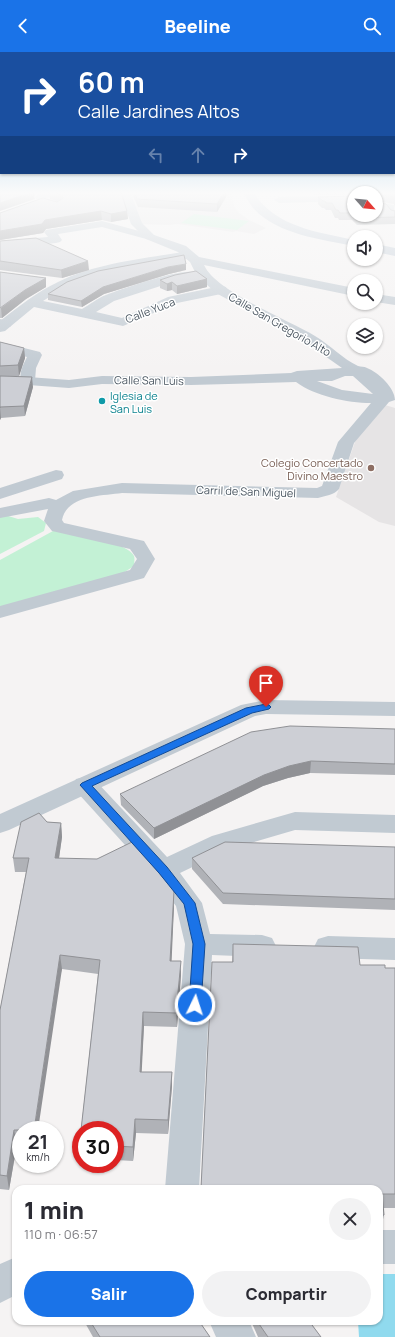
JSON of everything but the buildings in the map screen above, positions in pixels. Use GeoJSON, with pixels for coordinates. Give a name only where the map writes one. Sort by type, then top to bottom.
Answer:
{"type":"FeatureCollection","features":[{"type":"Feature","properties":{"kind":"street"},"geometry":{"type":"LineString","coordinates":[[186,252],[193,257]]}},
{"type":"Feature","properties":{"kind":"street"},"geometry":{"type":"LineString","coordinates":[[2,325],[32,303],[63,284],[95,273],[136,264],[193,257],[347,290]]}},
{"type":"Feature","properties":{"kind":"street","name":"Calle San Gregorio Alto"},"geometry":{"type":"LineString","coordinates":[[193,257],[201,273],[221,290],[310,339],[359,373],[389,401]]}},
{"type":"Feature","properties":{"kind":"street"},"geometry":{"type":"LineString","coordinates":[[84,314],[109,298],[173,278],[201,273]]}},
{"type":"Feature","properties":{"kind":"street"},"geometry":{"type":"LineString","coordinates":[[42,280],[63,284]]}},
{"type":"Feature","properties":{"kind":"street","name":"Calle Yuca"},"geometry":{"type":"LineString","coordinates":[[32,303],[123,322],[172,300],[221,290]]}},
{"type":"Feature","properties":{"kind":"street"},"geometry":{"type":"LineString","coordinates":[[383,299],[395,302]]}},
{"type":"Feature","properties":{"kind":"street"},"geometry":{"type":"LineString","coordinates":[[0,346],[35,355],[29,368],[28,381]]}},
{"type":"Feature","properties":{"kind":"street"},"geometry":{"type":"LineString","coordinates":[[299,377],[332,377],[359,373]]}},
{"type":"Feature","properties":{"kind":"street"},"geometry":{"type":"LineString","coordinates":[[299,377],[297,375],[359,373]]}},
{"type":"Feature","properties":{"kind":"street"},"geometry":{"type":"LineString","coordinates":[[299,377],[323,391],[372,400],[389,401]]}},
{"type":"Feature","properties":{"kind":"street","name":"Calle San Luis"},"geometry":{"type":"LineString","coordinates":[[0,381],[70,384],[102,380],[191,381],[299,377]]}},
{"type":"Feature","properties":{"kind":"street","name":"Carril de San Miguel"},"geometry":{"type":"LineString","coordinates":[[58,506],[70,498],[94,492],[122,488],[318,493],[330,489],[346,442],[389,401]]}},
{"type":"Feature","properties":{"kind":"street"},"geometry":{"type":"LineString","coordinates":[[0,494],[56,475]]}},
{"type":"Feature","properties":{"kind":"street"},"geometry":{"type":"LineString","coordinates":[[0,513],[49,503],[58,506],[53,514],[52,521],[58,527],[137,545],[146,560],[137,574],[0,612]]}},
{"type":"Feature","properties":{"kind":"street"},"geometry":{"type":"LineString","coordinates":[[0,824],[249,710],[266,707],[395,709]]}},
{"type":"Feature","properties":{"kind":"street"},"geometry":{"type":"LineString","coordinates":[[85,785],[163,870],[189,903],[199,944],[182,1185]]}},
{"type":"Feature","properties":{"kind":"street"},"geometry":{"type":"LineString","coordinates":[[163,870],[221,842],[295,821],[395,824]]}},
{"type":"Feature","properties":{"kind":"street"},"geometry":{"type":"LineString","coordinates":[[199,944],[395,949]]}},
{"type":"Feature","properties":{"kind":"street"},"geometry":{"type":"LineString","coordinates":[[383,1247],[395,1248]]}},
{"type":"Feature","properties":{"kind":"street"},"geometry":{"type":"LineString","coordinates":[[0,1285],[12,1277]]}},
{"type":"Feature","properties":{"kind":"street"},"geometry":{"type":"LineString","coordinates":[[230,1325],[238,1337]]}},
{"type":"Feature","properties":{"kind":"shaded area","name":"Colegio Concertado Divino Maestro"},"geometry":{"type":"Polygon","coordinates":[[[385,405],[395,408],[395,526],[379,522],[336,497],[356,439],[385,405]]]}},
{"type":"Feature","properties":{"kind":"green space"},"geometry":{"type":"Polygon","coordinates":[[[5,515],[18,519],[38,517],[46,523],[44,531],[0,554],[0,516],[5,515]]]}},
{"type":"Feature","properties":{"kind":"green space"},"geometry":{"type":"Polygon","coordinates":[[[58,530],[99,539],[122,547],[130,551],[134,556],[134,566],[123,573],[0,610],[0,560],[53,531],[58,530]]]}},
{"type":"Feature","properties":{"kind":"water"},"geometry":{"type":"Polygon","coordinates":[[[383,1274],[395,1274],[395,1337],[359,1337],[358,1325],[383,1325],[383,1274]]]}},
{"type":"Feature","properties":{"kind":"place","name":"Iglesia de San Luis"},"geometry":{"type":"Point","coordinates":[102,401]}},
{"type":"Feature","properties":{"kind":"place","name":"Colegio Concertado Divino Maestro"},"geometry":{"type":"Point","coordinates":[371,468]}},
{"type":"Feature","properties":{"kind":"route"},"geometry":{"type":"LineString","coordinates":[[195,1005],[199,944],[189,903],[163,870],[85,785],[249,710],[266,707]]}}]}
